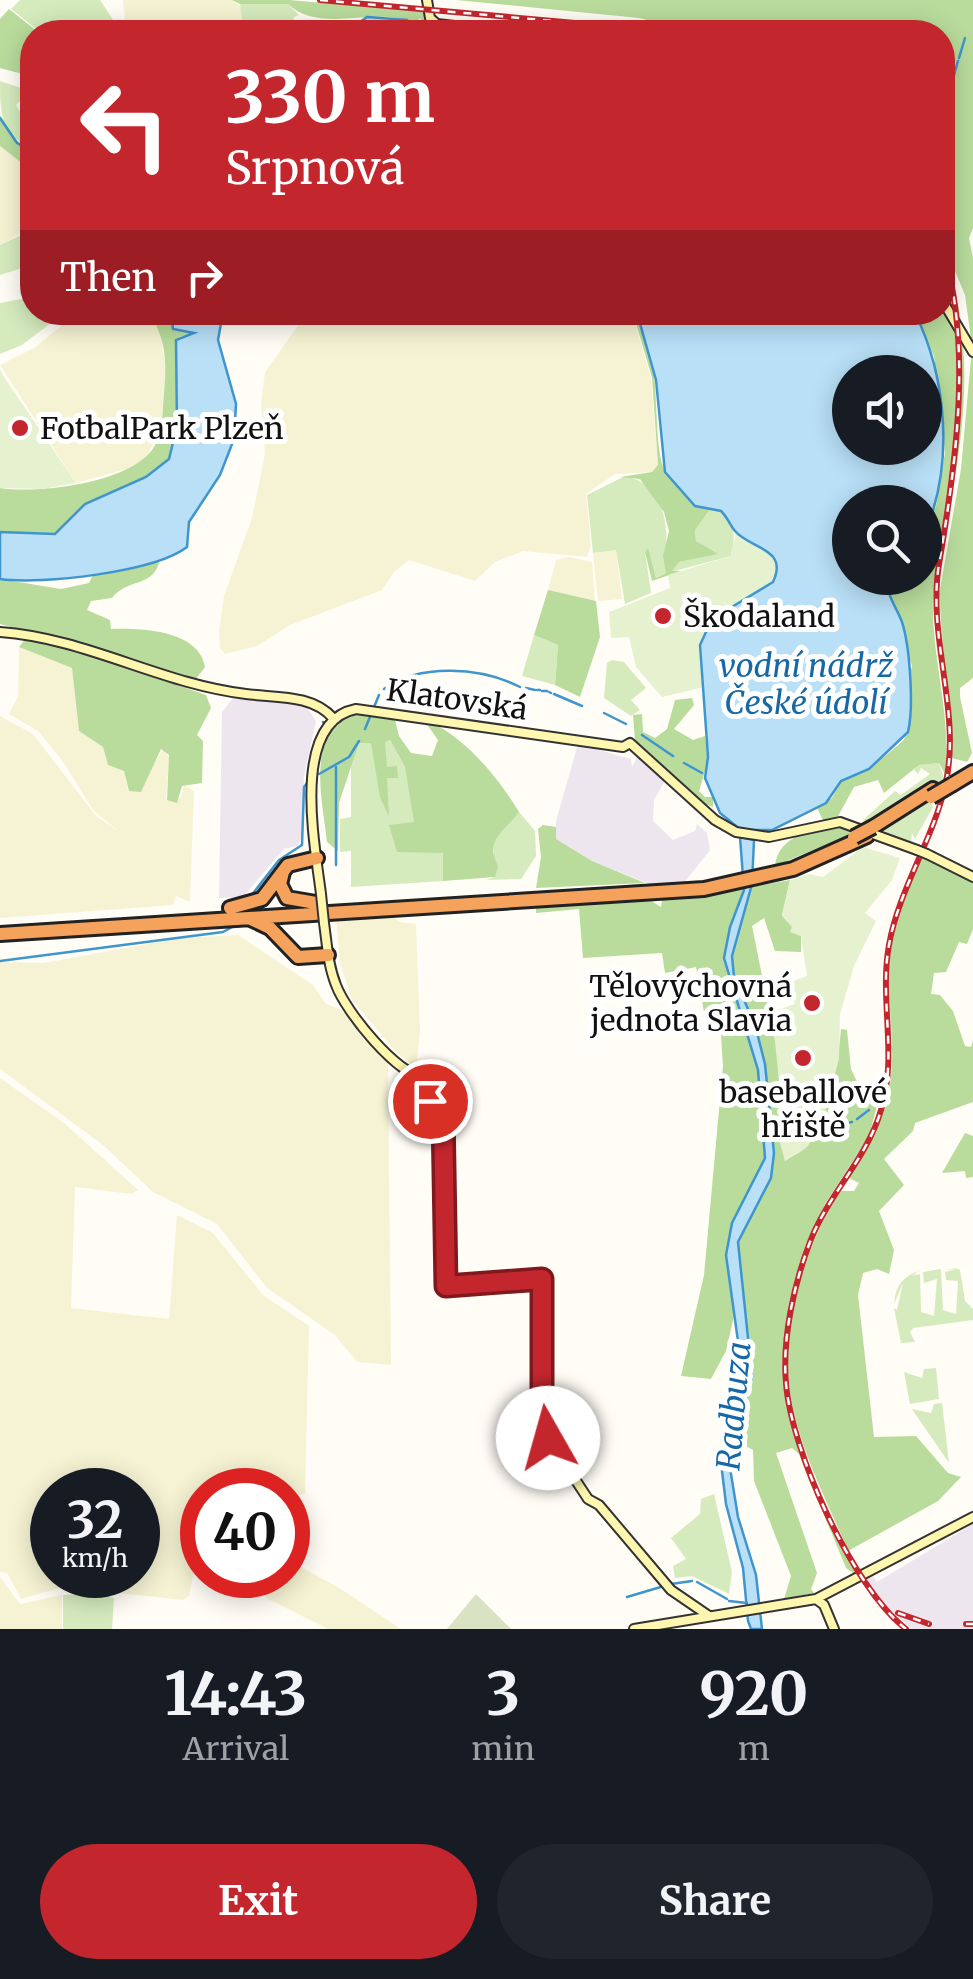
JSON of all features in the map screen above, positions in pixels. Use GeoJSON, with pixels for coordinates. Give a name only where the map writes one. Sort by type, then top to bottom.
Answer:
{"type":"FeatureCollection","features":[{"type":"Feature","properties":{"kind":"highway"},"geometry":{"type":"LineString","coordinates":[[218,914],[661,892],[734,884],[812,859],[973,769]]}},
{"type":"Feature","properties":{"kind":"highway"},"geometry":{"type":"LineString","coordinates":[[218,914],[254,904],[283,869],[294,862],[317,858]]}},
{"type":"Feature","properties":{"kind":"highway"},"geometry":{"type":"LineString","coordinates":[[283,869],[280,884],[286,898],[325,900],[643,888],[733,879],[812,859]]}},
{"type":"Feature","properties":{"kind":"highway"},"geometry":{"type":"LineString","coordinates":[[0,932],[218,914],[325,900]]}},
{"type":"Feature","properties":{"kind":"highway"},"geometry":{"type":"LineString","coordinates":[[288,950],[287,929],[298,918],[367,909]]}},
{"type":"Feature","properties":{"kind":"highway"},"geometry":{"type":"LineString","coordinates":[[218,914],[264,923],[288,950],[302,958],[328,955]]}},
{"type":"Feature","properties":{"kind":"street"},"geometry":{"type":"LineString","coordinates":[[955,322],[973,352]]}},
{"type":"Feature","properties":{"kind":"street"},"geometry":{"type":"LineString","coordinates":[[0,632],[54,639],[206,688],[312,702],[333,718],[322,732],[316,750],[313,797],[328,955],[348,1008],[406,1072],[425,1078],[427,1093],[443,1113],[446,1286],[542,1279],[544,1427],[588,1499],[599,1504],[671,1590],[709,1616]]}},
{"type":"Feature","properties":{"kind":"street","name":"Klatovská"},"geometry":{"type":"LineString","coordinates":[[333,718],[351,710],[374,710],[623,747],[627,754],[634,749],[652,760],[715,820],[740,834],[764,837],[821,823],[865,830]]}},
{"type":"Feature","properties":{"kind":"street"},"geometry":{"type":"LineString","coordinates":[[865,830],[927,854],[973,878]]}},
{"type":"Feature","properties":{"kind":"street"},"geometry":{"type":"LineString","coordinates":[[634,1629],[774,1605],[820,1602],[973,1517]]}},
{"type":"Feature","properties":{"kind":"street"},"geometry":{"type":"LineString","coordinates":[[820,1602],[834,1629]]}},
{"type":"Feature","properties":{"kind":"shaded area"},"geometry":{"type":"Polygon","coordinates":[[[123,0],[232,0],[245,10],[245,20],[125,20],[123,0]]]}},
{"type":"Feature","properties":{"kind":"shaded area"},"geometry":{"type":"Polygon","coordinates":[[[0,146],[20,162],[20,234],[0,245],[0,146]]]}},
{"type":"Feature","properties":{"kind":"shaded area"},"geometry":{"type":"Polygon","coordinates":[[[62,325],[158,325],[166,366],[162,425],[147,457],[130,468],[76,483],[0,365],[34,348],[62,325]]]}},
{"type":"Feature","properties":{"kind":"shaded area"},"geometry":{"type":"Polygon","coordinates":[[[298,325],[636,325],[651,378],[658,466],[652,472],[615,474],[586,494],[591,546],[587,557],[523,551],[495,562],[475,581],[409,560],[394,572],[382,590],[290,625],[257,646],[225,654],[220,648],[219,632],[224,596],[252,518],[265,454],[261,403],[265,372],[298,325]]]}},
{"type":"Feature","properties":{"kind":"shaded area"},"geometry":{"type":"Polygon","coordinates":[[[616,550],[622,599],[598,601],[593,553],[616,550]]]}},
{"type":"Feature","properties":{"kind":"shaded area"},"geometry":{"type":"Polygon","coordinates":[[[569,557],[592,562],[595,603],[548,590],[556,560],[569,557]]]}},
{"type":"Feature","properties":{"kind":"shaded area"},"geometry":{"type":"Polygon","coordinates":[[[19,647],[72,668],[79,731],[103,747],[108,765],[124,771],[128,790],[145,779],[163,749],[169,758],[166,799],[181,798],[184,785],[194,791],[190,902],[176,896],[173,905],[0,918],[0,716],[33,734],[96,816],[118,831],[93,810],[62,760],[38,731],[9,714],[18,697],[19,647]]]}},
{"type":"Feature","properties":{"kind":"shaded area"},"geometry":{"type":"Polygon","coordinates":[[[233,698],[306,706],[316,721],[304,776],[302,836],[297,846],[284,849],[243,897],[219,898],[222,712],[233,698]]]}},
{"type":"Feature","properties":{"kind":"shaded area"},"geometry":{"type":"Polygon","coordinates":[[[578,744],[631,759],[632,767],[637,757],[645,759],[666,779],[654,800],[653,821],[673,840],[695,831],[697,824],[707,833],[710,850],[680,888],[662,889],[592,861],[556,839],[556,821],[578,744]]]}},
{"type":"Feature","properties":{"kind":"shaded area"},"geometry":{"type":"Polygon","coordinates":[[[390,914],[400,922],[416,924],[420,1031],[416,1068],[397,1053],[352,1000],[340,963],[336,917],[390,914]]]}},
{"type":"Feature","properties":{"kind":"shaded area"},"geometry":{"type":"Polygon","coordinates":[[[238,935],[313,985],[326,1004],[342,1010],[388,1060],[391,1365],[357,1362],[335,1335],[267,1288],[217,1224],[153,1192],[103,1145],[0,1069],[0,962],[44,963],[180,938],[238,935]]]}},
{"type":"Feature","properties":{"kind":"shaded area"},"geometry":{"type":"Polygon","coordinates":[[[0,1078],[64,1123],[138,1190],[131,1194],[75,1187],[71,1308],[169,1319],[177,1215],[213,1233],[263,1295],[309,1326],[306,1468],[180,1468],[180,1598],[186,1598],[183,1600],[160,1598],[160,1468],[30,1468],[30,1596],[21,1599],[7,1573],[0,1572],[0,1078]]]}},
{"type":"Feature","properties":{"kind":"shaded area"},"geometry":{"type":"Polygon","coordinates":[[[973,1524],[973,1629],[912,1629],[882,1602],[867,1579],[873,1576],[877,1582],[973,1524]]]}},
{"type":"Feature","properties":{"kind":"shaded area"},"geometry":{"type":"Polygon","coordinates":[[[310,1572],[401,1629],[328,1629],[268,1599],[310,1598],[310,1572]]]}},
{"type":"Feature","properties":{"kind":"shaded area"},"geometry":{"type":"Polygon","coordinates":[[[0,1577],[20,1604],[62,1598],[62,1629],[0,1629],[0,1577]]]}},
{"type":"Feature","properties":{"kind":"green space"},"geometry":{"type":"Polygon","coordinates":[[[20,0],[100,0],[113,20],[25,20],[11,9],[20,0]]]}},
{"type":"Feature","properties":{"kind":"green space"},"geometry":{"type":"Polygon","coordinates":[[[232,0],[289,0],[428,12],[429,20],[316,18],[288,4],[240,4],[232,0]]]}},
{"type":"Feature","properties":{"kind":"green space"},"geometry":{"type":"Polygon","coordinates":[[[456,0],[973,0],[973,228],[969,238],[973,258],[973,678],[960,688],[972,753],[967,762],[952,758],[939,595],[961,469],[972,347],[965,295],[955,271],[955,20],[647,20],[456,0]]]}},
{"type":"Feature","properties":{"kind":"green space"},"geometry":{"type":"Polygon","coordinates":[[[240,4],[288,4],[299,15],[294,20],[242,20],[240,4]]]}},
{"type":"Feature","properties":{"kind":"green space"},"geometry":{"type":"Polygon","coordinates":[[[9,9],[23,20],[20,73],[0,68],[0,19],[9,9]]]}},
{"type":"Feature","properties":{"kind":"green space"},"geometry":{"type":"Polygon","coordinates":[[[0,81],[20,88],[16,105],[20,112],[20,141],[8,129],[2,112],[0,81]]]}},
{"type":"Feature","properties":{"kind":"green space"},"geometry":{"type":"Polygon","coordinates":[[[0,115],[20,142],[20,162],[0,146],[0,115]]]}},
{"type":"Feature","properties":{"kind":"green space"},"geometry":{"type":"Polygon","coordinates":[[[20,236],[20,269],[0,275],[0,245],[20,236]]]}},
{"type":"Feature","properties":{"kind":"green space"},"geometry":{"type":"Polygon","coordinates":[[[955,291],[963,340],[964,402],[942,540],[940,485],[945,453],[942,355],[934,355],[920,325],[955,325],[955,291]]]}},
{"type":"Feature","properties":{"kind":"green space"},"geometry":{"type":"Polygon","coordinates":[[[20,299],[20,325],[48,325],[22,345],[0,354],[0,303],[20,299]]]}},
{"type":"Feature","properties":{"kind":"green space"},"geometry":{"type":"Polygon","coordinates":[[[156,325],[171,325],[194,333],[179,337],[177,430],[169,459],[146,477],[85,504],[57,533],[0,532],[0,488],[60,487],[106,477],[143,459],[154,447],[161,428],[165,385],[156,325]]]}},
{"type":"Feature","properties":{"kind":"green space"},"geometry":{"type":"Polygon","coordinates":[[[637,325],[643,325],[653,363],[663,466],[698,508],[711,508],[695,530],[696,541],[718,554],[679,562],[672,571],[681,571],[652,581],[645,552],[648,548],[656,578],[666,573],[663,556],[669,531],[664,512],[640,479],[621,477],[652,472],[658,465],[652,378],[637,325]]]}},
{"type":"Feature","properties":{"kind":"green space","name":"FotbalPark Plzeň"},"geometry":{"type":"Polygon","coordinates":[[[0,369],[76,483],[42,489],[0,488],[0,369]]]}},
{"type":"Feature","properties":{"kind":"green space"},"geometry":{"type":"Polygon","coordinates":[[[625,476],[651,490],[659,502],[667,544],[666,573],[656,578],[648,550],[645,552],[651,593],[625,604],[616,550],[593,553],[587,495],[625,476]]]}},
{"type":"Feature","properties":{"kind":"green space"},"geometry":{"type":"Polygon","coordinates":[[[711,508],[730,521],[734,540],[731,556],[671,572],[679,562],[716,554],[696,541],[695,530],[711,508]]]}},
{"type":"Feature","properties":{"kind":"green space","name":"Škodaland"},"geometry":{"type":"Polygon","coordinates":[[[736,532],[770,554],[775,578],[708,628],[702,642],[704,687],[662,697],[636,667],[629,637],[611,638],[609,612],[670,588],[668,575],[731,556],[736,532]]]}},
{"type":"Feature","properties":{"kind":"green space"},"geometry":{"type":"Polygon","coordinates":[[[160,559],[152,575],[125,587],[112,598],[91,601],[87,610],[110,620],[111,629],[138,629],[181,638],[192,645],[205,667],[196,679],[0,624],[0,579],[61,589],[89,583],[94,573],[160,559]]]}},
{"type":"Feature","properties":{"kind":"green space"},"geometry":{"type":"Polygon","coordinates":[[[548,590],[596,601],[600,637],[580,697],[555,685],[558,645],[534,635],[548,590]]]}},
{"type":"Feature","properties":{"kind":"green space"},"geometry":{"type":"Polygon","coordinates":[[[891,595],[934,595],[946,730],[945,774],[939,763],[919,765],[884,793],[878,780],[854,787],[837,818],[823,820],[817,808],[832,798],[841,781],[869,769],[903,741],[909,730],[907,685],[912,666],[891,595]]]}},
{"type":"Feature","properties":{"kind":"green space"},"geometry":{"type":"Polygon","coordinates":[[[534,635],[558,645],[555,685],[522,676],[534,635]]]}},
{"type":"Feature","properties":{"kind":"green space"},"geometry":{"type":"Polygon","coordinates":[[[26,638],[63,645],[206,695],[211,708],[197,735],[203,741],[202,783],[182,786],[177,803],[167,800],[169,755],[161,749],[141,792],[129,791],[124,771],[108,765],[103,747],[79,731],[72,668],[19,647],[26,638]]]}},
{"type":"Feature","properties":{"kind":"green space"},"geometry":{"type":"Polygon","coordinates":[[[624,662],[646,688],[631,700],[640,710],[631,716],[604,698],[607,663],[624,662]]]}},
{"type":"Feature","properties":{"kind":"green space"},"geometry":{"type":"Polygon","coordinates":[[[692,698],[694,705],[674,729],[693,740],[705,736],[708,761],[699,791],[705,797],[713,797],[713,807],[701,802],[635,740],[633,715],[642,714],[643,732],[655,738],[667,729],[675,700],[692,698]]]}},
{"type":"Feature","properties":{"kind":"green space"},"geometry":{"type":"Polygon","coordinates":[[[367,712],[394,716],[399,736],[411,753],[432,756],[438,740],[423,719],[438,726],[466,746],[500,785],[519,812],[495,843],[495,877],[443,881],[443,853],[397,852],[389,825],[414,822],[405,767],[390,740],[385,742],[387,767],[397,766],[398,778],[387,778],[389,817],[380,797],[371,743],[359,743],[339,803],[338,851],[327,842],[320,783],[324,746],[333,730],[346,719],[367,712]]]}},
{"type":"Feature","properties":{"kind":"green space"},"geometry":{"type":"Polygon","coordinates":[[[390,740],[405,767],[416,818],[443,853],[443,881],[351,887],[351,851],[340,852],[340,819],[351,817],[351,762],[359,743],[390,740]]]}},
{"type":"Feature","properties":{"kind":"green space"},"geometry":{"type":"Polygon","coordinates":[[[939,763],[944,779],[869,825],[863,820],[895,791],[901,795],[930,774],[921,768],[918,774],[914,770],[918,765],[939,763]]]}},
{"type":"Feature","properties":{"kind":"green space"},"geometry":{"type":"Polygon","coordinates":[[[930,801],[933,807],[915,839],[912,833],[911,844],[883,831],[930,801]]]}},
{"type":"Feature","properties":{"kind":"green space"},"geometry":{"type":"Polygon","coordinates":[[[519,812],[535,831],[536,856],[521,879],[486,880],[495,877],[493,839],[519,812]]]}},
{"type":"Feature","properties":{"kind":"green space"},"geometry":{"type":"Polygon","coordinates":[[[543,825],[556,827],[556,839],[592,861],[645,883],[536,888],[541,857],[538,829],[543,825]]]}},
{"type":"Feature","properties":{"kind":"green space"},"geometry":{"type":"Polygon","coordinates":[[[843,825],[861,830],[775,866],[778,855],[791,840],[811,831],[843,825]]]}},
{"type":"Feature","properties":{"kind":"green space","name":"Tělovýchovná jednota Slavia"},"geometry":{"type":"Polygon","coordinates":[[[863,847],[900,858],[892,880],[865,913],[876,921],[854,966],[840,1014],[839,1059],[824,1115],[807,1147],[785,1161],[777,1133],[784,1130],[772,1012],[795,1004],[788,983],[807,976],[801,936],[790,932],[792,927],[782,916],[790,880],[809,874],[823,877],[863,847]]]}},
{"type":"Feature","properties":{"kind":"green space"},"geometry":{"type":"Polygon","coordinates":[[[922,856],[973,883],[973,929],[967,944],[959,942],[946,972],[934,973],[931,994],[940,995],[953,1011],[965,1046],[971,1047],[973,1040],[973,1102],[915,1123],[913,1131],[884,1159],[904,1185],[879,1211],[894,1250],[889,1274],[877,1269],[863,1273],[858,1295],[874,1437],[916,1436],[948,1473],[961,1477],[938,1501],[848,1551],[795,1418],[788,1372],[789,1345],[798,1290],[815,1238],[840,1191],[854,1191],[859,1183],[849,1178],[875,1133],[886,1101],[892,1067],[890,958],[898,919],[922,856]]]}},
{"type":"Feature","properties":{"kind":"green space"},"geometry":{"type":"Polygon","coordinates":[[[790,880],[782,915],[801,936],[801,952],[775,951],[764,918],[752,926],[779,1060],[785,1161],[810,1142],[822,1116],[841,1029],[847,1030],[851,1069],[860,1088],[871,1091],[887,1068],[869,1136],[825,1204],[805,1247],[782,1363],[794,1432],[856,1575],[846,1568],[799,1454],[792,1448],[776,1453],[817,1573],[811,1589],[814,1593],[784,1599],[791,1576],[754,1481],[753,1450],[744,1445],[733,1451],[752,1364],[738,1242],[764,1191],[774,1153],[765,1065],[732,967],[735,936],[752,887],[790,880]]]}},
{"type":"Feature","properties":{"kind":"green space"},"geometry":{"type":"Polygon","coordinates":[[[744,888],[724,958],[758,1072],[765,1159],[739,1208],[729,1274],[734,1316],[726,1351],[711,1379],[681,1376],[704,1275],[723,1066],[720,1021],[704,1012],[696,967],[665,973],[662,953],[583,958],[579,909],[536,913],[536,902],[648,899],[661,907],[663,895],[744,888]]]}},
{"type":"Feature","properties":{"kind":"green space"},"geometry":{"type":"Polygon","coordinates":[[[965,1133],[973,1136],[973,1177],[966,1178],[965,1171],[942,1173],[965,1133]]]}},
{"type":"Feature","properties":{"kind":"green space"},"geometry":{"type":"Polygon","coordinates":[[[956,1268],[960,1270],[965,1301],[973,1309],[973,1320],[913,1328],[910,1332],[915,1342],[901,1343],[894,1308],[897,1310],[903,1283],[894,1304],[902,1282],[919,1271],[912,1276],[920,1274],[921,1312],[934,1316],[937,1279],[924,1283],[923,1272],[941,1269],[943,1310],[956,1314],[958,1281],[946,1280],[945,1272],[957,1269],[945,1270],[956,1268]]]}},
{"type":"Feature","properties":{"kind":"green space"},"geometry":{"type":"Polygon","coordinates":[[[936,1368],[939,1399],[910,1404],[904,1372],[922,1378],[924,1369],[936,1368]]]}},
{"type":"Feature","properties":{"kind":"green space"},"geometry":{"type":"Polygon","coordinates":[[[942,1403],[949,1463],[912,1409],[931,1413],[934,1404],[942,1403]]]}},
{"type":"Feature","properties":{"kind":"green space"},"geometry":{"type":"Polygon","coordinates":[[[714,1494],[732,1572],[729,1594],[692,1576],[675,1578],[673,1566],[686,1559],[671,1538],[700,1514],[701,1499],[714,1494]]]}},
{"type":"Feature","properties":{"kind":"green space"},"geometry":{"type":"Polygon","coordinates":[[[476,1594],[511,1629],[447,1629],[476,1594]]]}},
{"type":"Feature","properties":{"kind":"green space"},"geometry":{"type":"Polygon","coordinates":[[[63,1598],[114,1598],[112,1629],[63,1629],[63,1598]]]}},
{"type":"Feature","properties":{"kind":"water"},"geometry":{"type":"Polygon","coordinates":[[[367,17],[407,20],[363,20],[367,17]]]}},
{"type":"Feature","properties":{"kind":"water"},"geometry":{"type":"Polygon","coordinates":[[[172,325],[221,325],[218,340],[236,404],[234,439],[220,475],[189,522],[187,547],[150,563],[96,575],[0,579],[0,532],[55,534],[85,504],[146,477],[169,459],[177,426],[176,340],[194,333],[173,329],[172,325]]]}},
{"type":"Feature","properties":{"kind":"water","name":"vodní nádrž České údolí"},"geometry":{"type":"Polygon","coordinates":[[[640,325],[920,325],[931,355],[832,355],[832,465],[941,465],[939,485],[832,485],[832,595],[890,595],[902,622],[909,661],[908,732],[869,769],[841,781],[826,803],[772,830],[741,830],[720,813],[705,778],[708,757],[700,645],[712,619],[773,582],[776,562],[766,550],[735,531],[721,511],[695,506],[665,472],[656,380],[640,325]]]}},
{"type":"Feature","properties":{"kind":"water","name":"Radbuza"},"geometry":{"type":"Polygon","coordinates":[[[740,837],[754,840],[752,884],[732,956],[734,977],[755,1025],[765,1064],[774,1153],[771,1178],[738,1242],[752,1376],[730,1468],[738,1517],[756,1575],[762,1629],[751,1629],[748,1621],[743,1568],[726,1504],[721,1463],[742,1370],[726,1255],[732,1223],[765,1158],[758,1070],[724,958],[744,890],[740,837]]]}},
{"type":"Feature","properties":{"kind":"waterway"},"geometry":{"type":"LineString","coordinates":[[959,58],[965,38]]}},
{"type":"Feature","properties":{"kind":"waterway"},"geometry":{"type":"LineString","coordinates":[[955,72],[958,61]]}},
{"type":"Feature","properties":{"kind":"waterway"},"geometry":{"type":"LineString","coordinates":[[0,118],[20,145]]}},
{"type":"Feature","properties":{"kind":"waterway"},"geometry":{"type":"LineString","coordinates":[[384,689],[415,675],[451,671],[487,675],[520,687]]}},
{"type":"Feature","properties":{"kind":"waterway"},"geometry":{"type":"LineString","coordinates":[[526,688],[535,690]]}},
{"type":"Feature","properties":{"kind":"waterway"},"geometry":{"type":"LineString","coordinates":[[542,691],[547,691]]}},
{"type":"Feature","properties":{"kind":"waterway"},"geometry":{"type":"LineString","coordinates":[[554,694],[582,706]]}},
{"type":"Feature","properties":{"kind":"waterway"},"geometry":{"type":"LineString","coordinates":[[365,729],[379,695]]}},
{"type":"Feature","properties":{"kind":"waterway"},"geometry":{"type":"LineString","coordinates":[[604,713],[626,724]]}},
{"type":"Feature","properties":{"kind":"waterway"},"geometry":{"type":"LineString","coordinates":[[642,735],[673,756]]}},
{"type":"Feature","properties":{"kind":"waterway"},"geometry":{"type":"LineString","coordinates":[[319,774],[349,757],[359,741]]}},
{"type":"Feature","properties":{"kind":"waterway"},"geometry":{"type":"LineString","coordinates":[[684,763],[702,773]]}},
{"type":"Feature","properties":{"kind":"waterway"},"geometry":{"type":"LineString","coordinates":[[336,767],[336,865]]}},
{"type":"Feature","properties":{"kind":"waterway"},"geometry":{"type":"LineString","coordinates":[[251,896],[279,860],[302,845],[304,787],[310,779]]}},
{"type":"Feature","properties":{"kind":"waterway"},"geometry":{"type":"LineString","coordinates":[[0,961],[223,932],[234,926]]}},
{"type":"Feature","properties":{"kind":"waterway"},"geometry":{"type":"LineString","coordinates":[[857,1119],[869,1110]]}},
{"type":"Feature","properties":{"kind":"waterway"},"geometry":{"type":"LineString","coordinates":[[820,1128],[852,1122]]}},
{"type":"Feature","properties":{"kind":"waterway"},"geometry":{"type":"LineString","coordinates":[[671,1584],[692,1581]]}},
{"type":"Feature","properties":{"kind":"waterway"},"geometry":{"type":"LineString","coordinates":[[697,1582],[727,1599]]}},
{"type":"Feature","properties":{"kind":"waterway"},"geometry":{"type":"LineString","coordinates":[[627,1597],[664,1586]]}},
{"type":"Feature","properties":{"kind":"waterway"},"geometry":{"type":"LineString","coordinates":[[729,1601],[747,1603]]}},
{"type":"Feature","properties":{"kind":"railway"},"geometry":{"type":"LineString","coordinates":[[320,0],[542,20]]}},
{"type":"Feature","properties":{"kind":"railway"},"geometry":{"type":"LineString","coordinates":[[906,1629],[865,1582],[828,1515],[799,1444],[790,1411],[785,1366],[791,1311],[810,1242],[867,1145],[881,1110],[888,1069],[889,945],[900,904],[946,782],[950,728],[936,591],[956,445],[959,363],[955,310]]}},
{"type":"Feature","properties":{"kind":"railway"},"geometry":{"type":"LineString","coordinates":[[898,1613],[929,1624]]}},
{"type":"Feature","properties":{"kind":"railway"},"geometry":{"type":"LineString","coordinates":[[966,1624],[973,1624]]}},
{"type":"Feature","properties":{"kind":"place","name":"FotbalPark Plzeň"},"geometry":{"type":"Point","coordinates":[20,428]}},
{"type":"Feature","properties":{"kind":"place","name":"Škodaland"},"geometry":{"type":"Point","coordinates":[663,616]}},
{"type":"Feature","properties":{"kind":"place","name":"Tělovýchovná jednota Slavia"},"geometry":{"type":"Point","coordinates":[812,1003]}},
{"type":"Feature","properties":{"kind":"place","name":"baseballové hřiště"},"geometry":{"type":"Point","coordinates":[803,1058]}},
{"type":"Feature","properties":{"kind":"route"},"geometry":{"type":"LineString","coordinates":[[430,1101],[443,1113],[446,1286],[542,1279],[542,1420],[548,1438]]}}]}
